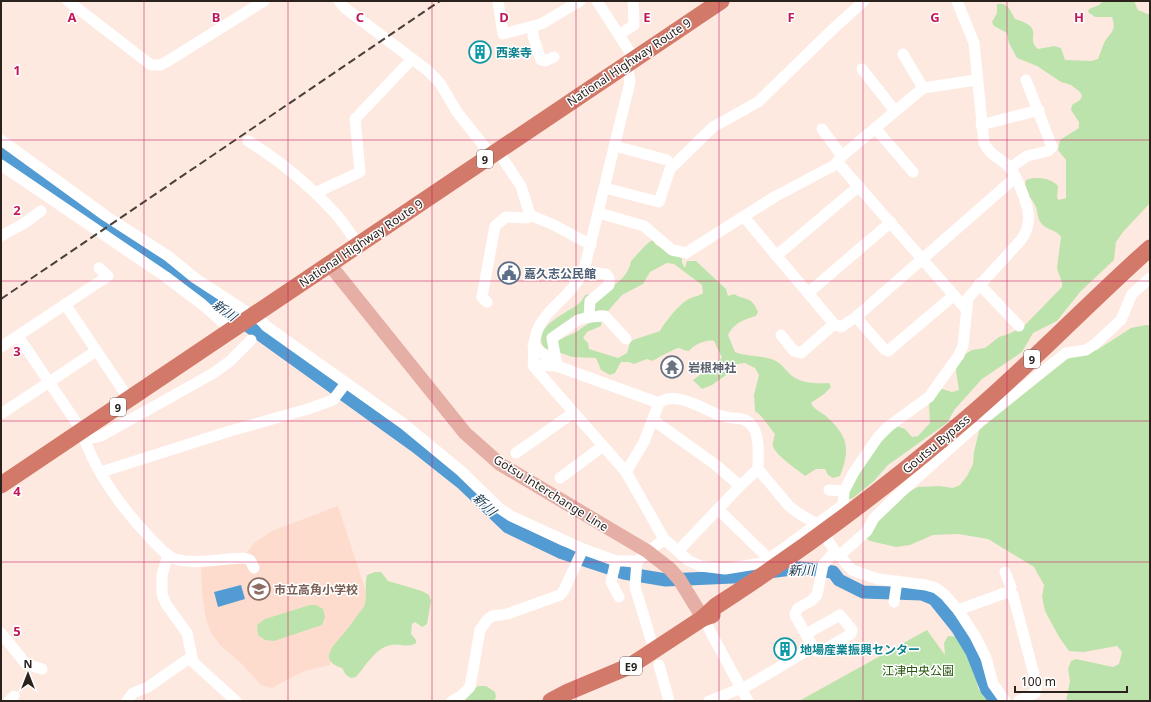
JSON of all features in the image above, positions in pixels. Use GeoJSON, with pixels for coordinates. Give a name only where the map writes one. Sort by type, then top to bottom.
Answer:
{"type":"FeatureCollection","features":[{"type":"Feature","properties":{"kind":"highway","name":"National Highway Route 9"},"geometry":{"type":"LineString","coordinates":[[1,486],[83,435],[129,399],[330,265],[494,152],[721,1]]}},
{"type":"Feature","properties":{"kind":"highway","name":"9"},"geometry":{"type":"LineString","coordinates":[[1120,274],[1150,237]]}},
{"type":"Feature","properties":{"kind":"highway","name":"Goutsu Bypass"},"geometry":{"type":"LineString","coordinates":[[703,618],[716,606],[749,590],[864,506],[973,413],[1120,274],[1150,248]]}},
{"type":"Feature","properties":{"kind":"highway","name":"9"},"geometry":{"type":"LineString","coordinates":[[1120,274],[1150,256]]}},
{"type":"Feature","properties":{"kind":"highway","name":"E9"},"geometry":{"type":"LineString","coordinates":[[551,701],[568,692],[630,666],[703,618]]}},
{"type":"Feature","properties":{"kind":"main road","name":"Gotsu Interchange Line"},"geometry":{"type":"LineString","coordinates":[[330,265],[441,404],[481,447],[500,464],[647,551],[670,569],[684,587],[703,618]]}},
{"type":"Feature","properties":{"kind":"street"},"geometry":{"type":"LineString","coordinates":[[68,1],[146,62],[151,65],[160,65],[264,1]]}},
{"type":"Feature","properties":{"kind":"street"},"geometry":{"type":"LineString","coordinates":[[339,1],[345,8],[412,58],[440,83],[457,112],[494,152],[521,186],[530,215]]}},
{"type":"Feature","properties":{"kind":"street"},"geometry":{"type":"LineString","coordinates":[[498,1],[503,34],[541,24],[580,1]]}},
{"type":"Feature","properties":{"kind":"street"},"geometry":{"type":"LineString","coordinates":[[597,1],[619,35],[631,62],[630,82],[599,213],[582,275],[579,282],[542,319],[533,345],[533,365],[573,413],[626,472],[664,538],[689,561],[701,566],[715,569],[753,565],[768,559],[843,505],[844,491],[854,472],[878,437],[889,426],[929,397],[959,355],[963,346],[968,298],[979,284],[1021,240],[1027,230],[1029,220],[1028,208],[1013,173],[985,147],[976,80],[974,43],[957,1]]}},
{"type":"Feature","properties":{"kind":"street"},"geometry":{"type":"LineString","coordinates":[[619,35],[634,25],[633,1]]}},
{"type":"Feature","properties":{"kind":"street"},"geometry":{"type":"LineString","coordinates":[[605,188],[659,202],[667,172],[670,168],[713,127],[758,102],[864,1]]}},
{"type":"Feature","properties":{"kind":"street"},"geometry":{"type":"LineString","coordinates":[[533,26],[533,36],[541,60],[545,61],[554,57]]}},
{"type":"Feature","properties":{"kind":"street"},"geometry":{"type":"LineString","coordinates":[[903,54],[923,88]]}},
{"type":"Feature","properties":{"kind":"street"},"geometry":{"type":"LineString","coordinates":[[315,193],[360,172],[355,119],[412,58]]}},
{"type":"Feature","properties":{"kind":"street"},"geometry":{"type":"LineString","coordinates":[[862,69],[895,111]]}},
{"type":"Feature","properties":{"kind":"street"},"geometry":{"type":"LineString","coordinates":[[599,213],[644,226],[672,250],[684,254],[776,196],[840,160],[875,128],[923,88],[976,80]]}},
{"type":"Feature","properties":{"kind":"street"},"geometry":{"type":"LineString","coordinates":[[744,217],[834,324],[838,327],[843,326],[922,258],[1013,173],[1027,156],[1048,151],[1051,148],[1051,142],[1026,80]]}},
{"type":"Feature","properties":{"kind":"street"},"geometry":{"type":"LineString","coordinates":[[981,125],[1039,110]]}},
{"type":"Feature","properties":{"kind":"street"},"geometry":{"type":"LineString","coordinates":[[875,128],[913,172]]}},
{"type":"Feature","properties":{"kind":"street"},"geometry":{"type":"LineString","coordinates":[[822,129],[840,160],[859,186],[953,296],[966,309]]}},
{"type":"Feature","properties":{"kind":"street"},"geometry":{"type":"LineString","coordinates":[[1,140],[106,216],[168,256],[195,278],[252,316],[345,385],[427,443],[511,516],[582,550],[616,562],[637,564]]}},
{"type":"Feature","properties":{"kind":"street"},"geometry":{"type":"LineString","coordinates":[[248,140],[267,153],[315,193],[334,212],[359,245]]}},
{"type":"Feature","properties":{"kind":"street"},"geometry":{"type":"LineString","coordinates":[[615,146],[667,160]]}},
{"type":"Feature","properties":{"kind":"street"},"geometry":{"type":"LineString","coordinates":[[1,164],[166,277],[233,329]]}},
{"type":"Feature","properties":{"kind":"street"},"geometry":{"type":"LineString","coordinates":[[776,256],[859,186]]}},
{"type":"Feature","properties":{"kind":"street"},"geometry":{"type":"LineString","coordinates":[[1,236],[23,224],[41,211]]}},
{"type":"Feature","properties":{"kind":"street"},"geometry":{"type":"LineString","coordinates":[[530,215],[554,225],[591,245]]}},
{"type":"Feature","properties":{"kind":"street"},"geometry":{"type":"LineString","coordinates":[[487,302],[482,297],[495,226],[506,218],[528,218],[530,215]]}},
{"type":"Feature","properties":{"kind":"street"},"geometry":{"type":"LineString","coordinates":[[808,293],[891,222]]}},
{"type":"Feature","properties":{"kind":"street"},"geometry":{"type":"LineString","coordinates":[[1,347],[108,276],[99,268]]}},
{"type":"Feature","properties":{"kind":"street"},"geometry":{"type":"LineString","coordinates":[[582,275],[601,273],[606,274],[609,280],[609,285],[590,301],[589,316]]}},
{"type":"Feature","properties":{"kind":"street"},"geometry":{"type":"LineString","coordinates":[[806,634],[840,615],[852,630],[851,634],[822,651],[816,651],[813,647],[796,617],[795,612],[817,595],[823,565],[867,531],[874,518],[981,421],[1066,353],[1086,350],[1095,344],[1121,320],[1132,294],[1150,278]]}},
{"type":"Feature","properties":{"kind":"street"},"geometry":{"type":"LineString","coordinates":[[979,284],[1018,326]]}},
{"type":"Feature","properties":{"kind":"street"},"geometry":{"type":"LineString","coordinates":[[856,316],[884,349],[888,350],[953,296]]}},
{"type":"Feature","properties":{"kind":"street"},"geometry":{"type":"LineString","coordinates":[[65,304],[129,399]]}},
{"type":"Feature","properties":{"kind":"street"},"geometry":{"type":"LineString","coordinates":[[557,366],[552,338],[578,320],[589,316],[605,316],[626,340]]}},
{"type":"Feature","properties":{"kind":"street"},"geometry":{"type":"LineString","coordinates":[[781,336],[794,351],[801,353],[834,324]]}},
{"type":"Feature","properties":{"kind":"street"},"geometry":{"type":"LineString","coordinates":[[18,336],[83,435],[86,447],[130,517],[168,556],[174,559],[189,561],[245,558],[250,560],[254,568]]}},
{"type":"Feature","properties":{"kind":"street"},"geometry":{"type":"LineString","coordinates":[[83,435],[101,436],[212,374],[228,362],[251,340]]}},
{"type":"Feature","properties":{"kind":"street"},"geometry":{"type":"LineString","coordinates":[[533,345],[557,366]]}},
{"type":"Feature","properties":{"kind":"street"},"geometry":{"type":"LineString","coordinates":[[1,414],[96,351]]}},
{"type":"Feature","properties":{"kind":"street"},"geometry":{"type":"LineString","coordinates":[[533,365],[557,366],[659,404]]}},
{"type":"Feature","properties":{"kind":"street"},"geometry":{"type":"LineString","coordinates":[[101,472],[230,431],[308,409],[335,398],[345,385]]}},
{"type":"Feature","properties":{"kind":"street"},"geometry":{"type":"LineString","coordinates":[[626,472],[644,442],[659,404],[665,400],[694,402],[723,416],[739,417],[747,421],[752,426],[756,436],[758,469],[793,510],[817,524],[846,566],[859,574],[873,578],[895,592],[926,585],[936,588],[958,610],[975,636],[986,658],[993,684],[1005,701]]}},
{"type":"Feature","properties":{"kind":"street"},"geometry":{"type":"LineString","coordinates":[[516,453],[573,413]]}},
{"type":"Feature","properties":{"kind":"street"},"geometry":{"type":"LineString","coordinates":[[653,420],[716,465],[740,486]]}},
{"type":"Feature","properties":{"kind":"street"},"geometry":{"type":"LineString","coordinates":[[560,478],[603,446]]}},
{"type":"Feature","properties":{"kind":"street"},"geometry":{"type":"LineString","coordinates":[[678,551],[758,469]]}},
{"type":"Feature","properties":{"kind":"street"},"geometry":{"type":"LineString","coordinates":[[829,490],[844,491]]}},
{"type":"Feature","properties":{"kind":"street"},"geometry":{"type":"LineString","coordinates":[[718,509],[768,559]]}},
{"type":"Feature","properties":{"kind":"street"},"geometry":{"type":"LineString","coordinates":[[651,640],[636,592],[635,578],[637,564],[647,551],[664,538]]}},
{"type":"Feature","properties":{"kind":"street"},"geometry":{"type":"LineString","coordinates":[[452,701],[461,696],[470,687],[480,630],[487,620],[492,616],[507,614],[560,595],[582,550]]}},
{"type":"Feature","properties":{"kind":"street"},"geometry":{"type":"LineString","coordinates":[[168,556],[162,575],[162,594],[166,604],[187,633],[191,657],[195,665],[236,701]]}},
{"type":"Feature","properties":{"kind":"street"},"geometry":{"type":"LineString","coordinates":[[616,562],[612,575],[612,584],[619,597]]}},
{"type":"Feature","properties":{"kind":"street"},"geometry":{"type":"LineString","coordinates":[[1005,572],[1011,587],[1009,593]]}},
{"type":"Feature","properties":{"kind":"street"},"geometry":{"type":"LineString","coordinates":[[958,610],[1009,593]]}},
{"type":"Feature","properties":{"kind":"street"},"geometry":{"type":"LineString","coordinates":[[1009,593],[1014,596],[1037,686],[1035,693],[1019,701]]}},
{"type":"Feature","properties":{"kind":"street"},"geometry":{"type":"LineString","coordinates":[[703,618],[740,689],[748,701]]}},
{"type":"Feature","properties":{"kind":"street"},"geometry":{"type":"LineString","coordinates":[[1,633],[26,664],[42,669]]}},
{"type":"Feature","properties":{"kind":"street"},"geometry":{"type":"LineString","coordinates":[[709,701],[740,689],[813,647]]}},
{"type":"Feature","properties":{"kind":"street"},"geometry":{"type":"LineString","coordinates":[[127,701],[133,693],[148,686],[191,657]]}},
{"type":"Feature","properties":{"kind":"street"},"geometry":{"type":"LineString","coordinates":[[659,666],[669,701]]}},
{"type":"Feature","properties":{"kind":"shaded area"},"geometry":{"type":"Polygon","coordinates":[[[338,506],[369,601],[332,654],[330,665],[304,671],[272,688],[261,685],[242,664],[220,645],[211,633],[206,619],[202,594],[201,564],[247,552],[254,543],[272,531],[338,506]]]}},
{"type":"Feature","properties":{"kind":"green space"},"geometry":{"type":"Polygon","coordinates":[[[1103,1],[1134,1],[1138,10],[1150,15],[1150,203],[1123,232],[1116,242],[1114,260],[1080,292],[1057,321],[1033,333],[1022,352],[982,379],[955,409],[947,423],[888,465],[874,481],[853,498],[847,500],[850,485],[882,436],[896,426],[905,429],[912,437],[918,436],[930,423],[929,403],[939,388],[952,392],[959,390],[956,371],[957,363],[962,356],[972,350],[985,348],[999,337],[1024,326],[1062,287],[1057,268],[1061,237],[1041,223],[1035,205],[1026,190],[1025,184],[1026,180],[1030,179],[1039,178],[1051,181],[1058,186],[1057,198],[1059,200],[1066,198],[1066,160],[1058,150],[1060,140],[1079,128],[1079,122],[1071,110],[1072,105],[1080,100],[1082,96],[1080,92],[1071,85],[1061,82],[1037,66],[1017,58],[1009,43],[1007,33],[994,26],[992,22],[997,13],[997,4],[1004,4],[1008,7],[1015,19],[1030,26],[1033,30],[1034,45],[1038,49],[1054,46],[1061,48],[1065,60],[1091,61],[1098,59],[1104,43],[1112,32],[1114,26],[1112,17],[1095,17],[1088,12],[1089,9],[1099,5],[1103,1]]]}},
{"type":"Feature","properties":{"kind":"green space"},"geometry":{"type":"Polygon","coordinates":[[[653,240],[656,245],[682,258],[682,263],[685,268],[687,261],[696,261],[726,289],[728,296],[734,294],[751,301],[756,307],[758,312],[756,316],[739,322],[728,335],[735,352],[774,360],[792,376],[799,380],[812,383],[829,383],[831,387],[811,403],[840,431],[846,444],[845,459],[840,476],[833,478],[828,475],[825,469],[816,469],[805,476],[778,454],[773,446],[775,434],[755,411],[754,395],[759,375],[755,368],[745,363],[737,364],[731,368],[726,375],[712,385],[702,389],[693,380],[722,358],[714,341],[700,343],[689,351],[677,348],[652,361],[647,359],[634,364],[629,362],[621,362],[615,373],[610,375],[601,370],[596,358],[572,357],[558,352],[556,343],[558,341],[594,321],[602,321],[601,326],[587,332],[583,338],[588,343],[589,349],[618,358],[627,353],[630,343],[633,340],[660,331],[678,307],[687,300],[703,293],[702,285],[674,264],[667,263],[650,272],[643,284],[622,295],[608,311],[599,310],[548,342],[548,349],[545,350],[541,342],[542,335],[550,323],[578,304],[585,295],[600,292],[620,281],[629,269],[631,261],[650,241],[653,240]]]}},
{"type":"Feature","properties":{"kind":"green space"},"geometry":{"type":"Polygon","coordinates":[[[1150,325],[1150,701],[1066,701],[1070,681],[1068,669],[1071,661],[1076,659],[1113,667],[1119,664],[1122,652],[1117,646],[1084,652],[1069,651],[1059,637],[1045,611],[1042,597],[1044,585],[1034,567],[988,539],[958,534],[933,535],[910,545],[896,547],[867,539],[878,519],[906,493],[918,487],[939,486],[953,488],[960,485],[967,476],[973,464],[974,452],[980,427],[1066,359],[1097,350],[1131,328],[1150,325]]]}},
{"type":"Feature","properties":{"kind":"green space"},"geometry":{"type":"Polygon","coordinates":[[[375,572],[381,572],[388,581],[422,591],[429,595],[431,601],[427,624],[422,627],[415,622],[412,624],[411,634],[416,640],[416,643],[407,646],[391,645],[385,647],[371,658],[356,677],[351,678],[346,675],[342,668],[334,665],[330,661],[330,652],[332,647],[364,607],[366,599],[367,575],[375,572]]]}},
{"type":"Feature","properties":{"kind":"green space"},"geometry":{"type":"Polygon","coordinates":[[[310,605],[316,605],[323,609],[325,617],[322,625],[274,641],[265,640],[258,635],[257,625],[265,619],[310,605]]]}},
{"type":"Feature","properties":{"kind":"green space","name":"江津中央公園"},"geometry":{"type":"Polygon","coordinates":[[[927,630],[945,655],[944,643],[948,636],[958,637],[966,646],[976,674],[978,688],[988,701],[799,701],[927,630]]]}},
{"type":"Feature","properties":{"kind":"green space"},"geometry":{"type":"Polygon","coordinates":[[[478,686],[486,686],[495,692],[496,697],[494,701],[457,701],[478,686]]]}},
{"type":"Feature","properties":{"kind":"water"},"geometry":{"type":"Polygon","coordinates":[[[241,585],[245,599],[218,607],[214,592],[241,585]]]}},
{"type":"Feature","properties":{"kind":"waterway","name":"新川"},"geometry":{"type":"LineString","coordinates":[[1,154],[123,236],[415,446],[463,484],[508,527],[560,552],[624,573],[666,580],[733,577],[799,568],[833,572],[839,580],[863,592],[922,594],[934,599],[958,629],[972,652],[987,690],[996,701]]}},
{"type":"Feature","properties":{"kind":"railway"},"geometry":{"type":"LineString","coordinates":[[1,299],[440,1]]}},
{"type":"Feature","properties":{"kind":"place","name":"西楽寺"},"geometry":{"type":"Point","coordinates":[480,52]}},
{"type":"Feature","properties":{"kind":"place","name":"嘉久志公民館"},"geometry":{"type":"Point","coordinates":[509,273]}},
{"type":"Feature","properties":{"kind":"place","name":"岩根神社"},"geometry":{"type":"Point","coordinates":[672,367]}},
{"type":"Feature","properties":{"kind":"place","name":"市立高角小学校"},"geometry":{"type":"Point","coordinates":[259,589]}},
{"type":"Feature","properties":{"kind":"place","name":"地場産業振興センター"},"geometry":{"type":"Point","coordinates":[785,649]}}]}
